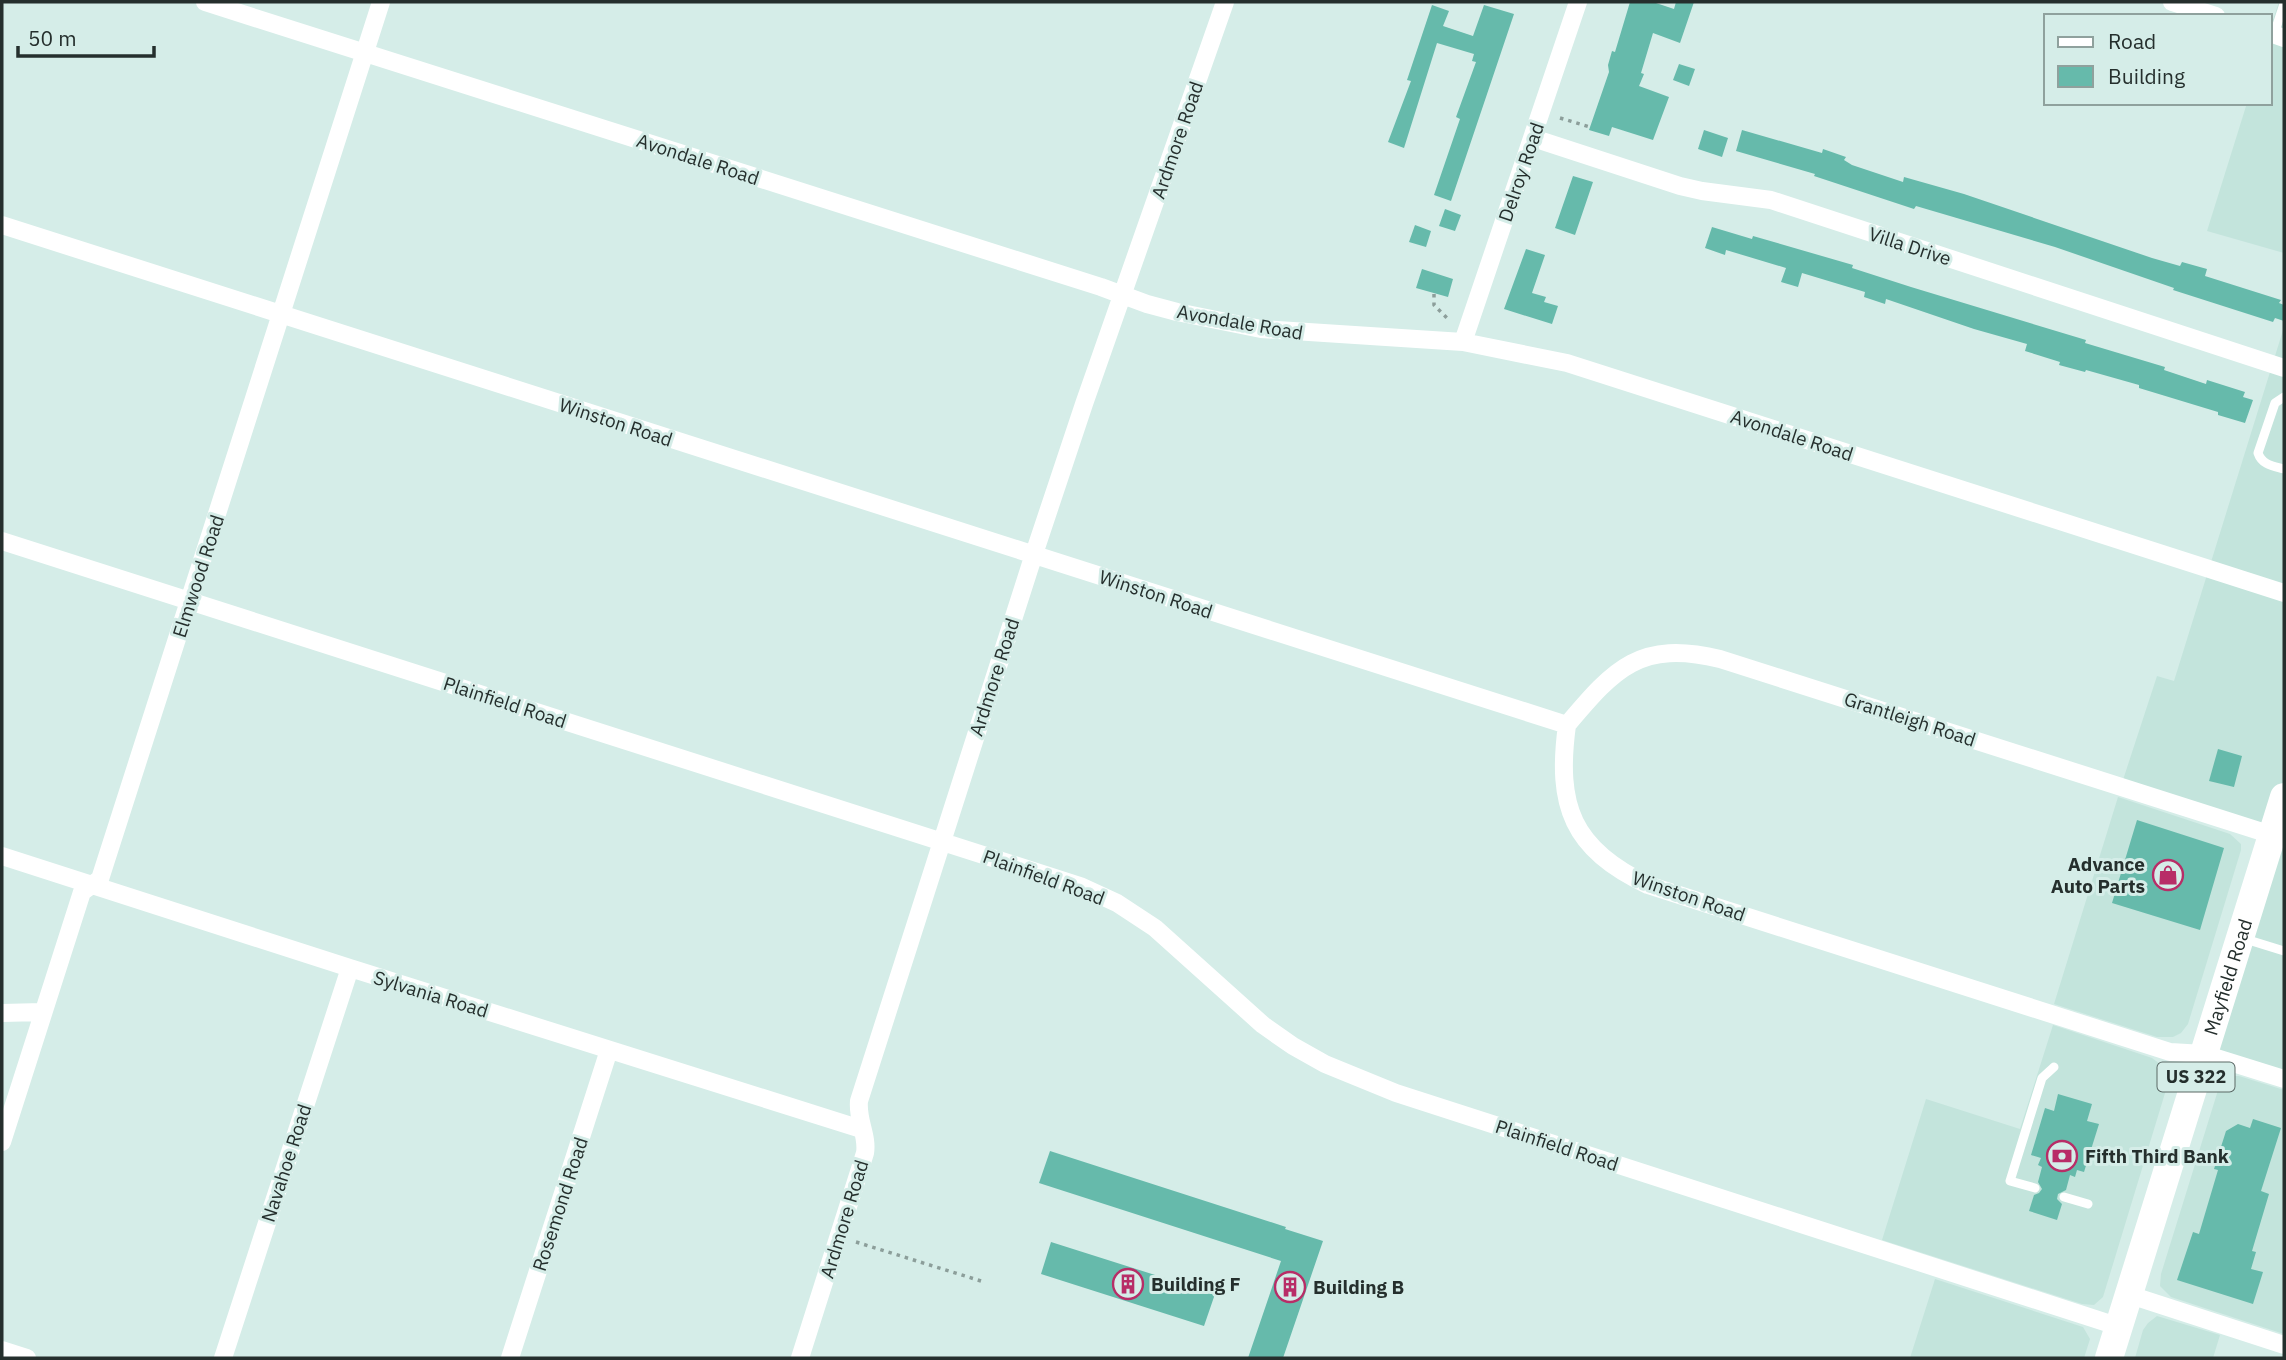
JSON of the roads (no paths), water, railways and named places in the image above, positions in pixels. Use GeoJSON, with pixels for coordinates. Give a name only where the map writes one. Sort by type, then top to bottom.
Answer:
{"type":"FeatureCollection","features":[{"type":"Feature","properties":{"kind":"main road","name":"Mayfield Road"},"geometry":{"type":"LineString","coordinates":[[2109,1358],[2240,938],[2277,829],[2284,797]]}},
{"type":"Feature","properties":{"kind":"street","name":"Avondale Road"},"geometry":{"type":"LineString","coordinates":[[205,2],[1177,312],[1261,329],[1463,342],[1567,363],[2284,593]]}},
{"type":"Feature","properties":{"kind":"street","name":"Elmwood Road"},"geometry":{"type":"LineString","coordinates":[[2,1142],[82,892],[100,879],[382,2]]}},
{"type":"Feature","properties":{"kind":"street","name":"Ardmore Road"},"geometry":{"type":"LineString","coordinates":[[800,1358],[864,1153],[865,1140],[858,1111],[859,1101],[1034,554],[1226,2]]}},
{"type":"Feature","properties":{"kind":"street","name":"Delroy Road"},"geometry":{"type":"LineString","coordinates":[[1463,342],[1578,2]]}},
{"type":"Feature","properties":{"kind":"street"},"geometry":{"type":"LineString","coordinates":[[2172,2],[2210,14]]}},
{"type":"Feature","properties":{"kind":"street","name":"Villa Drive"},"geometry":{"type":"LineString","coordinates":[[1533,138],[1680,186],[1771,200],[2284,368]]}},
{"type":"Feature","properties":{"kind":"street","name":"Winston Road"},"geometry":{"type":"LineString","coordinates":[[2,225],[1567,725],[1563,778],[1577,828],[1591,848],[1632,878],[2170,1052],[2204,1054],[2284,1079]]}},
{"type":"Feature","properties":{"kind":"street","name":"Plainfield Road"},"geometry":{"type":"LineString","coordinates":[[2,541],[1080,886],[1117,904],[1155,928],[1263,1025],[1325,1064],[1396,1093],[2120,1326]]}},
{"type":"Feature","properties":{"kind":"street","name":"Grantleigh Road"},"geometry":{"type":"LineString","coordinates":[[1567,725],[1610,677],[1623,668],[1649,656],[1696,653],[2277,829]]}},
{"type":"Feature","properties":{"kind":"street","name":"Sylvania Road"},"geometry":{"type":"LineString","coordinates":[[2,856],[861,1129]]}},
{"type":"Feature","properties":{"kind":"street","name":"Navahoe Road"},"geometry":{"type":"LineString","coordinates":[[223,1358],[350,968]]}},
{"type":"Feature","properties":{"kind":"street"},"geometry":{"type":"LineString","coordinates":[[2,1013],[42,1012]]}},
{"type":"Feature","properties":{"kind":"street","name":"Rosemond Road"},"geometry":{"type":"LineString","coordinates":[[510,1358],[609,1050]]}},
{"type":"Feature","properties":{"kind":"street"},"geometry":{"type":"LineString","coordinates":[[2130,1295],[2284,1345]]}},
{"type":"Feature","properties":{"kind":"street"},"geometry":{"type":"LineString","coordinates":[[2,1350],[27,1358]]}},
{"type":"Feature","properties":{"kind":"lane"},"geometry":{"type":"LineString","coordinates":[[2276,35],[2284,4]]}},
{"type":"Feature","properties":{"kind":"lane"},"geometry":{"type":"LineString","coordinates":[[2284,397],[2275,403],[2258,453],[2260,460],[2284,469]]}},
{"type":"Feature","properties":{"kind":"lane"},"geometry":{"type":"LineString","coordinates":[[2240,938],[2284,951]]}},
{"type":"Feature","properties":{"kind":"lane"},"geometry":{"type":"LineString","coordinates":[[2035,1188],[2010,1181],[2042,1078],[2054,1067]]}},
{"type":"Feature","properties":{"kind":"lane"},"geometry":{"type":"LineString","coordinates":[[2064,1197],[2088,1204]]}},
{"type":"Feature","properties":{"kind":"place","name":"Advance Auto Parts"},"geometry":{"type":"Point","coordinates":[2168,875]}},
{"type":"Feature","properties":{"kind":"place","name":"Fifth Third Bank"},"geometry":{"type":"Point","coordinates":[2062,1156]}},
{"type":"Feature","properties":{"kind":"place","name":"Building F"},"geometry":{"type":"Point","coordinates":[1128,1284]}},
{"type":"Feature","properties":{"kind":"place","name":"Building B"},"geometry":{"type":"Point","coordinates":[1290,1287]}}]}
